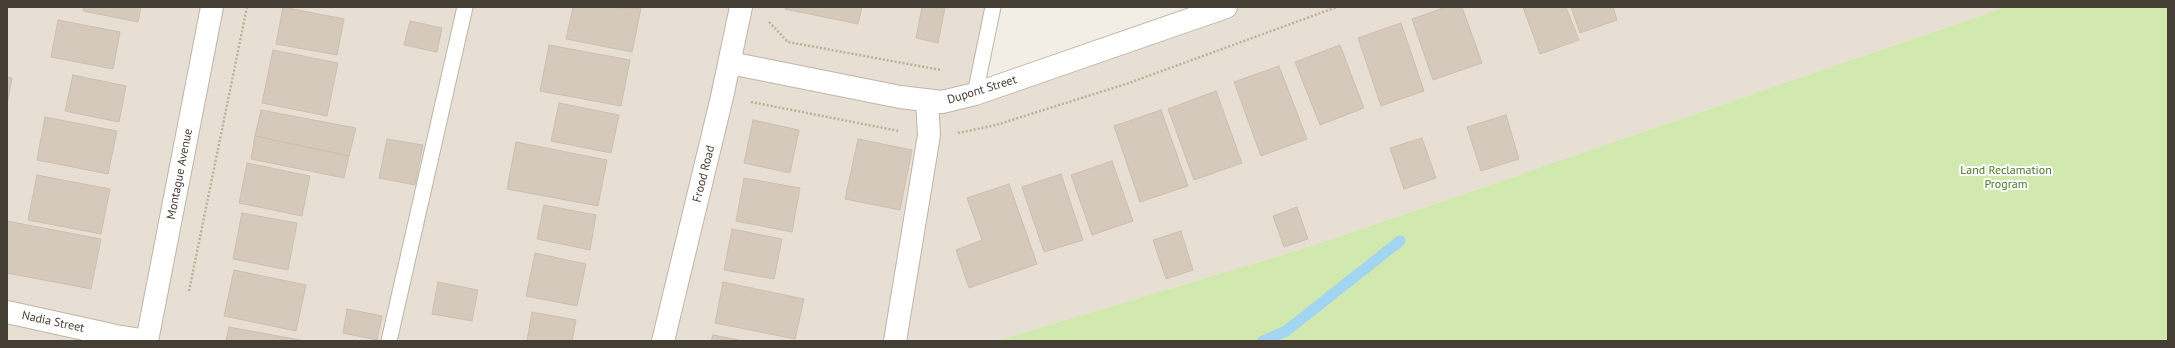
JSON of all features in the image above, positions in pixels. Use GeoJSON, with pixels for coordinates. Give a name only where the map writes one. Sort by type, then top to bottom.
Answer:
{"type":"FeatureCollection","features":[{"type":"Feature","properties":{"kind":"street","name":"Montague Avenue"},"geometry":{"type":"LineString","coordinates":[[147,341],[212,7]]}},
{"type":"Feature","properties":{"kind":"street","name":"Frood Road"},"geometry":{"type":"LineString","coordinates":[[663,341],[730,63],[741,7]]}},
{"type":"Feature","properties":{"kind":"street","name":"Dupont Street"},"geometry":{"type":"LineString","coordinates":[[730,63],[900,98],[942,102],[975,94],[1226,7]]}},
{"type":"Feature","properties":{"kind":"street"},"geometry":{"type":"LineString","coordinates":[[896,341],[928,135],[927,100]]}},
{"type":"Feature","properties":{"kind":"street","name":"Nadia Street"},"geometry":{"type":"LineString","coordinates":[[7,312],[116,336],[147,341]]}},
{"type":"Feature","properties":{"kind":"lane"},"geometry":{"type":"LineString","coordinates":[[389,341],[465,7]]}},
{"type":"Feature","properties":{"kind":"lane"},"geometry":{"type":"LineString","coordinates":[[975,94],[993,7]]}},
{"type":"Feature","properties":{"kind":"path"},"geometry":{"type":"LineString","coordinates":[[189,294],[248,7]]}},
{"type":"Feature","properties":{"kind":"shaded area"},"geometry":{"type":"Polygon","coordinates":[[[7,7],[995,7],[978,89],[1212,7],[2005,7],[1318,244],[996,341],[7,341],[7,7]]]}},
{"type":"Feature","properties":{"kind":"green space","name":"Land Reclamation Program"},"geometry":{"type":"Polygon","coordinates":[[[2005,7],[2168,7],[2168,341],[996,341],[1318,244],[2005,7]]]}},
{"type":"Feature","properties":{"kind":"building"},"geometry":{"type":"Polygon","coordinates":[[[84,7],[141,7],[138,22],[83,11],[84,7]]]}},
{"type":"Feature","properties":{"kind":"building"},"geometry":{"type":"Polygon","coordinates":[[[283,7],[344,19],[337,55],[276,44],[283,7]]]}},
{"type":"Feature","properties":{"kind":"building"},"geometry":{"type":"Polygon","coordinates":[[[573,7],[641,8],[632,52],[566,39],[573,7]]]}},
{"type":"Feature","properties":{"kind":"building"},"geometry":{"type":"Polygon","coordinates":[[[785,7],[862,7],[858,24],[785,9],[785,7]]]}},
{"type":"Feature","properties":{"kind":"building"},"geometry":{"type":"Polygon","coordinates":[[[922,7],[945,8],[938,43],[916,38],[922,7]]]}},
{"type":"Feature","properties":{"kind":"building"},"geometry":{"type":"Polygon","coordinates":[[[1446,7],[1462,7],[1482,63],[1433,80],[1412,19],[1446,7]]]}},
{"type":"Feature","properties":{"kind":"building"},"geometry":{"type":"Polygon","coordinates":[[[1523,7],[1566,7],[1579,40],[1540,54],[1523,7]]]}},
{"type":"Feature","properties":{"kind":"building"},"geometry":{"type":"Polygon","coordinates":[[[1571,7],[1613,7],[1617,20],[1580,33],[1571,7]]]}},
{"type":"Feature","properties":{"kind":"building"},"geometry":{"type":"Polygon","coordinates":[[[58,20],[120,32],[113,69],[51,57],[58,20]]]}},
{"type":"Feature","properties":{"kind":"building"},"geometry":{"type":"Polygon","coordinates":[[[410,21],[442,28],[437,52],[404,45],[410,21]]]}},
{"type":"Feature","properties":{"kind":"building"},"geometry":{"type":"Polygon","coordinates":[[[1401,23],[1424,91],[1381,106],[1358,38],[1401,23]]]}},
{"type":"Feature","properties":{"kind":"building"},"geometry":{"type":"Polygon","coordinates":[[[549,45],[630,60],[621,106],[540,91],[549,45]]]}},
{"type":"Feature","properties":{"kind":"building"},"geometry":{"type":"Polygon","coordinates":[[[1340,45],[1364,108],[1320,125],[1295,62],[1340,45]]]}},
{"type":"Feature","properties":{"kind":"building"},"geometry":{"type":"Polygon","coordinates":[[[273,50],[338,63],[327,116],[262,103],[273,50]]]}},
{"type":"Feature","properties":{"kind":"building"},"geometry":{"type":"Polygon","coordinates":[[[1279,66],[1307,139],[1261,156],[1234,82],[1279,66]]]}},
{"type":"Feature","properties":{"kind":"building"},"geometry":{"type":"Polygon","coordinates":[[[73,75],[126,86],[119,122],[65,111],[73,75]]]}},
{"type":"Feature","properties":{"kind":"building"},"geometry":{"type":"Polygon","coordinates":[[[7,77],[12,78],[7,105],[7,77]]]}},
{"type":"Feature","properties":{"kind":"building"},"geometry":{"type":"Polygon","coordinates":[[[1216,91],[1242,163],[1194,180],[1168,109],[1216,91]]]}},
{"type":"Feature","properties":{"kind":"building"},"geometry":{"type":"Polygon","coordinates":[[[559,103],[619,115],[611,153],[551,141],[559,103]]]}},
{"type":"Feature","properties":{"kind":"building"},"geometry":{"type":"Polygon","coordinates":[[[261,110],[356,128],[349,156],[255,136],[261,110]]]}},
{"type":"Feature","properties":{"kind":"building"},"geometry":{"type":"Polygon","coordinates":[[[1161,110],[1188,186],[1140,202],[1114,126],[1161,110]]]}},
{"type":"Feature","properties":{"kind":"building"},"geometry":{"type":"Polygon","coordinates":[[[1506,115],[1519,159],[1481,171],[1467,127],[1506,115]]]}},
{"type":"Feature","properties":{"kind":"building"},"geometry":{"type":"Polygon","coordinates":[[[45,117],[117,131],[108,174],[37,160],[45,117]]]}},
{"type":"Feature","properties":{"kind":"building"},"geometry":{"type":"Polygon","coordinates":[[[753,120],[799,130],[790,173],[744,163],[753,120]]]}},
{"type":"Feature","properties":{"kind":"building"},"geometry":{"type":"Polygon","coordinates":[[[255,136],[349,156],[344,178],[251,159],[255,136]]]}},
{"type":"Feature","properties":{"kind":"building"},"geometry":{"type":"Polygon","coordinates":[[[1422,138],[1436,178],[1404,189],[1390,148],[1422,138]]]}},
{"type":"Feature","properties":{"kind":"building"},"geometry":{"type":"Polygon","coordinates":[[[387,139],[423,145],[415,185],[379,178],[387,139]]]}},
{"type":"Feature","properties":{"kind":"building"},"geometry":{"type":"Polygon","coordinates":[[[858,139],[912,150],[900,210],[845,199],[858,139]]]}},
{"type":"Feature","properties":{"kind":"building"},"geometry":{"type":"Polygon","coordinates":[[[516,142],[607,160],[598,206],[507,189],[516,142]]]}},
{"type":"Feature","properties":{"kind":"building"},"geometry":{"type":"Polygon","coordinates":[[[1112,161],[1133,221],[1092,235],[1071,175],[1112,161]]]}},
{"type":"Feature","properties":{"kind":"building"},"geometry":{"type":"Polygon","coordinates":[[[247,163],[310,176],[302,216],[239,203],[247,163]]]}},
{"type":"Feature","properties":{"kind":"building"},"geometry":{"type":"Polygon","coordinates":[[[1061,174],[1083,240],[1044,252],[1022,187],[1061,174]]]}},
{"type":"Feature","properties":{"kind":"building"},"geometry":{"type":"Polygon","coordinates":[[[37,175],[110,189],[101,234],[28,220],[37,175]]]}},
{"type":"Feature","properties":{"kind":"building"},"geometry":{"type":"Polygon","coordinates":[[[744,178],[800,188],[792,232],[736,221],[744,178]]]}},
{"type":"Feature","properties":{"kind":"building"},"geometry":{"type":"Polygon","coordinates":[[[1009,184],[1037,264],[969,288],[956,250],[982,240],[967,198],[1009,184]]]}},
{"type":"Feature","properties":{"kind":"building"},"geometry":{"type":"Polygon","coordinates":[[[544,205],[596,215],[590,250],[537,239],[544,205]]]}},
{"type":"Feature","properties":{"kind":"building"},"geometry":{"type":"Polygon","coordinates":[[[1297,207],[1308,239],[1284,247],[1273,216],[1297,207]]]}},
{"type":"Feature","properties":{"kind":"building"},"geometry":{"type":"Polygon","coordinates":[[[242,213],[297,223],[288,270],[233,259],[242,213]]]}},
{"type":"Feature","properties":{"kind":"building"},"geometry":{"type":"Polygon","coordinates":[[[7,221],[101,239],[91,289],[7,273],[7,221]]]}},
{"type":"Feature","properties":{"kind":"building"},"geometry":{"type":"Polygon","coordinates":[[[732,229],[782,239],[774,279],[724,270],[732,229]]]}},
{"type":"Feature","properties":{"kind":"building"},"geometry":{"type":"Polygon","coordinates":[[[1181,231],[1193,270],[1166,279],[1153,240],[1181,231]]]}},
{"type":"Feature","properties":{"kind":"building"},"geometry":{"type":"Polygon","coordinates":[[[535,253],[586,264],[577,306],[526,296],[535,253]]]}},
{"type":"Feature","properties":{"kind":"building"},"geometry":{"type":"Polygon","coordinates":[[[234,270],[306,285],[296,331],[224,316],[234,270]]]}},
{"type":"Feature","properties":{"kind":"building"},"geometry":{"type":"Polygon","coordinates":[[[438,282],[478,290],[472,321],[432,314],[438,282]]]}},
{"type":"Feature","properties":{"kind":"building"},"geometry":{"type":"Polygon","coordinates":[[[723,282],[804,299],[795,339],[715,323],[723,282]]]}},
{"type":"Feature","properties":{"kind":"building"},"geometry":{"type":"Polygon","coordinates":[[[347,309],[382,316],[377,340],[343,333],[347,309]]]}},
{"type":"Feature","properties":{"kind":"building"},"geometry":{"type":"Polygon","coordinates":[[[532,312],[576,320],[572,341],[527,341],[532,312]]]}},
{"type":"Feature","properties":{"kind":"building"},"geometry":{"type":"Polygon","coordinates":[[[229,327],[305,341],[226,341],[229,327]]]}},
{"type":"Feature","properties":{"kind":"building"},"geometry":{"type":"Polygon","coordinates":[[[713,335],[744,341],[711,341],[713,335]]]}},
{"type":"Feature","properties":{"kind":"waterway"},"geometry":{"type":"LineString","coordinates":[[1263,341],[1286,331],[1400,241]]}}]}
